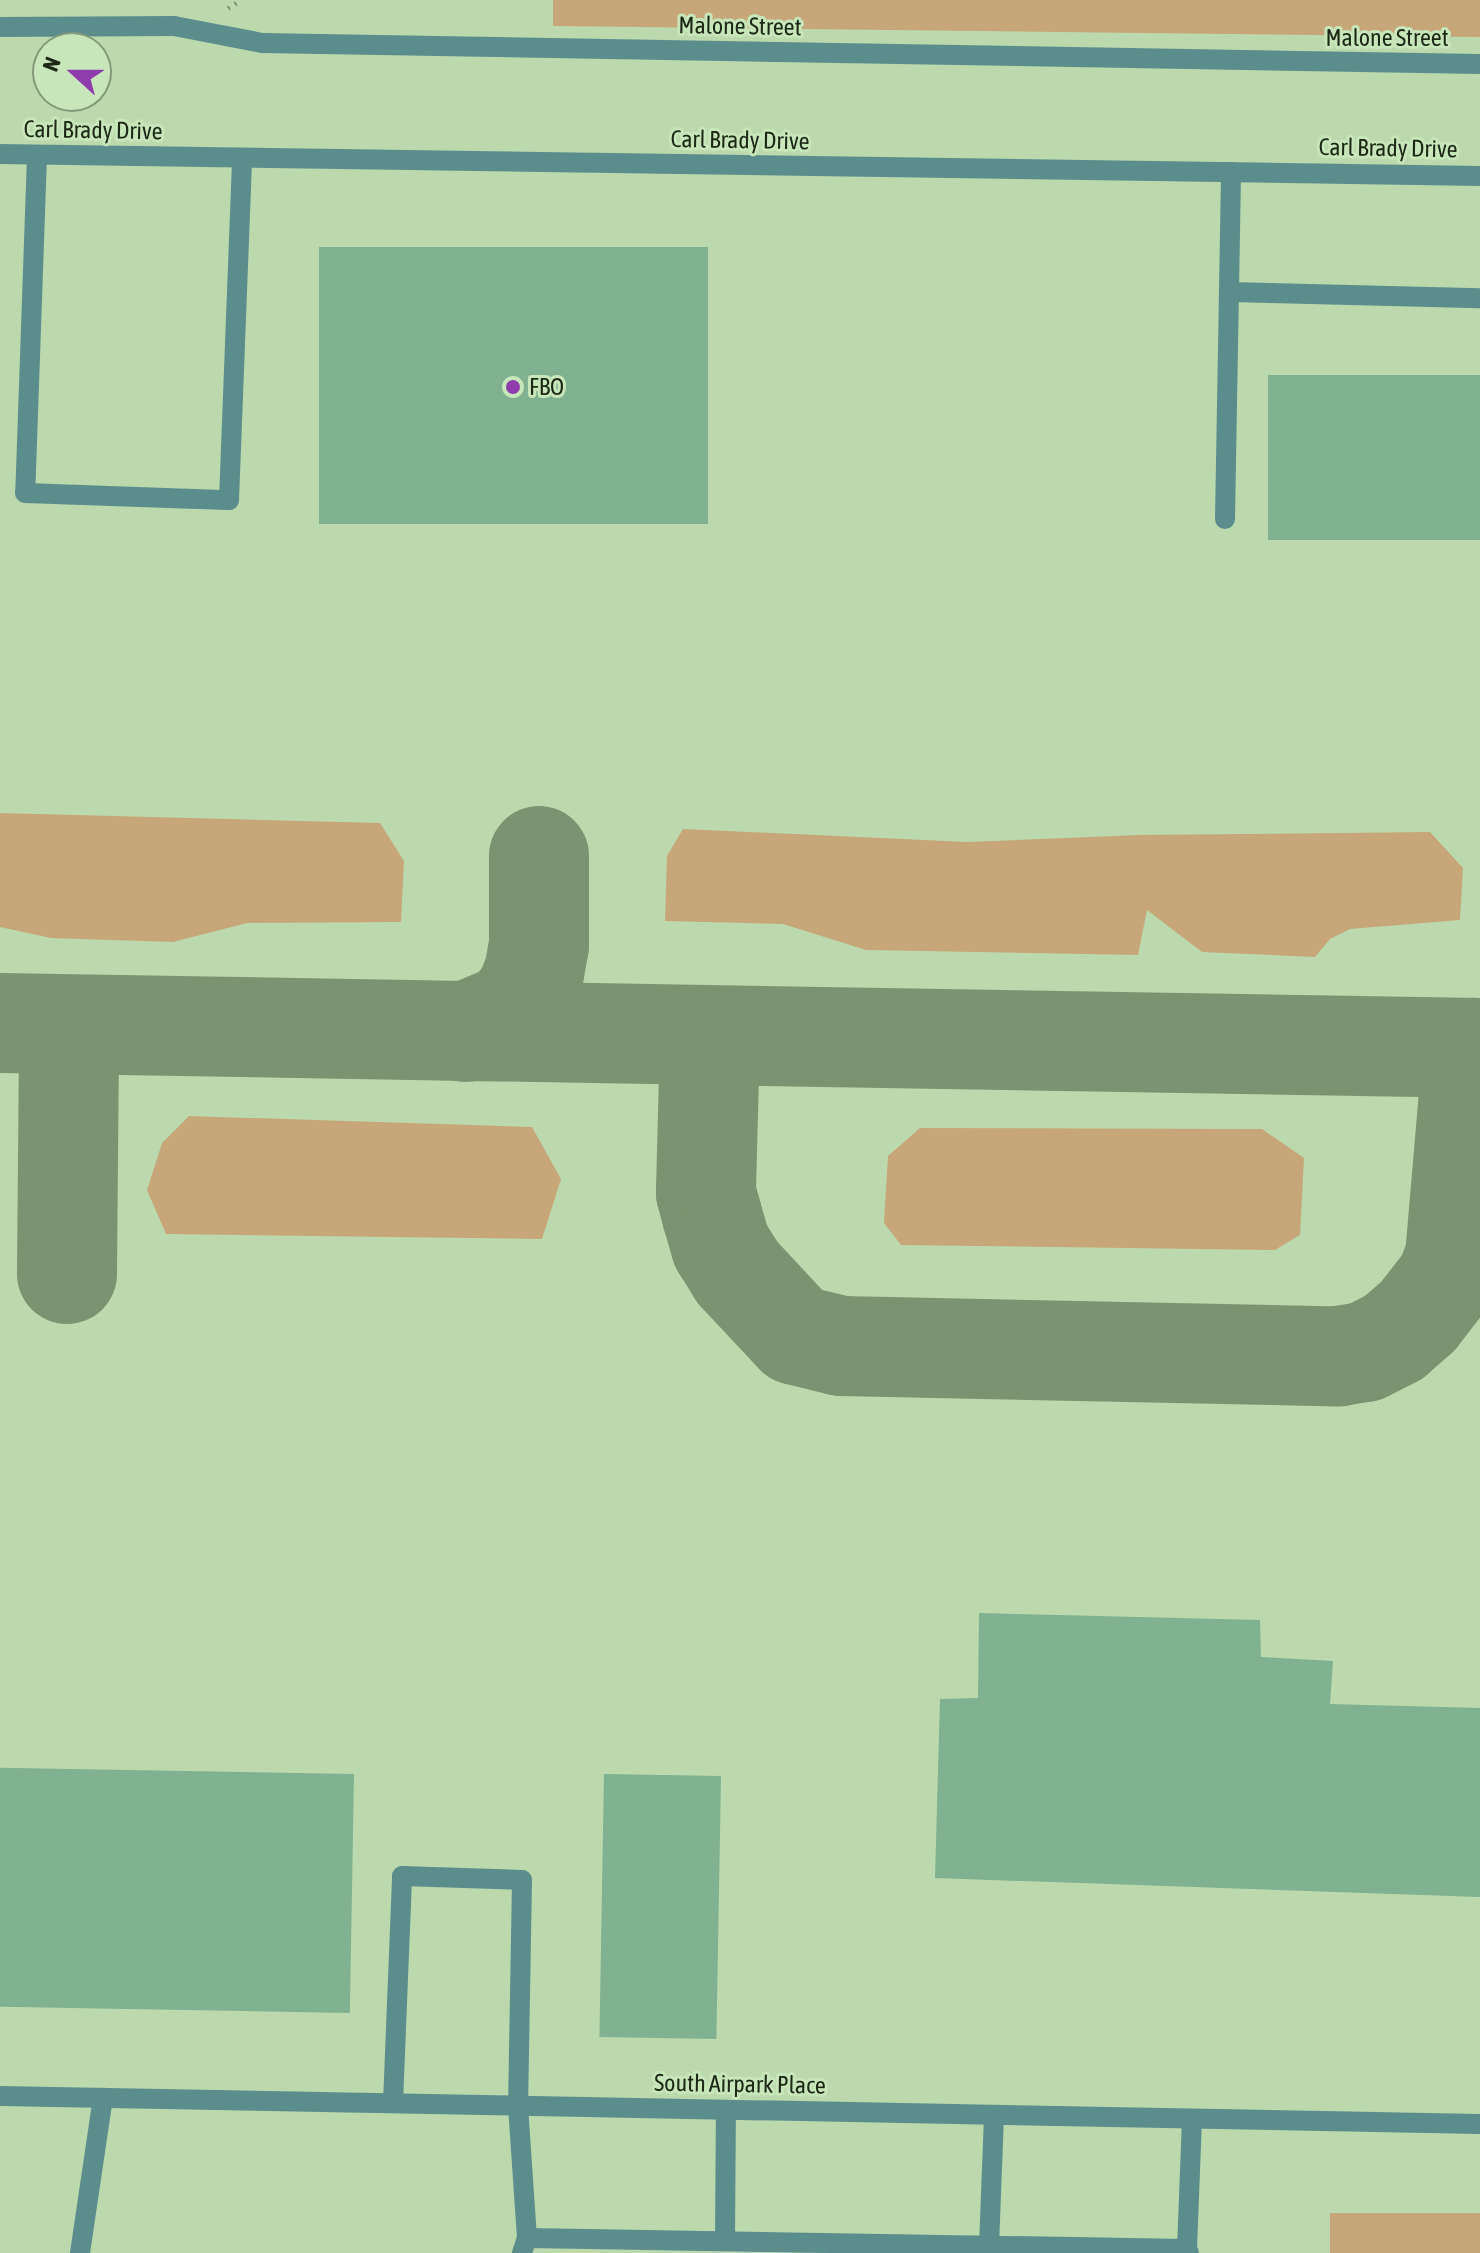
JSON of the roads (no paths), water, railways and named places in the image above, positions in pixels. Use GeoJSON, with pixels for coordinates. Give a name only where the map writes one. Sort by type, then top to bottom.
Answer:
{"type":"FeatureCollection","features":[{"type":"Feature","properties":{"kind":"street","name":"Malone Street"},"geometry":{"type":"LineString","coordinates":[[0,27],[174,26],[262,43],[1480,64]]}},
{"type":"Feature","properties":{"kind":"street","name":"Carl Brady Drive"},"geometry":{"type":"LineString","coordinates":[[0,154],[1480,176]]}},
{"type":"Feature","properties":{"kind":"street"},"geometry":{"type":"LineString","coordinates":[[37,156],[25,493],[229,500],[242,159]]}},
{"type":"Feature","properties":{"kind":"street"},"geometry":{"type":"LineString","coordinates":[[1225,519],[1231,172]]}},
{"type":"Feature","properties":{"kind":"street"},"geometry":{"type":"LineString","coordinates":[[1229,292],[1480,298]]}},
{"type":"Feature","properties":{"kind":"street"},"geometry":{"type":"LineString","coordinates":[[393,2103],[402,1876],[522,1880],[518,2106],[525,2245],[725,2241],[1188,2251],[1192,2119]]}},
{"type":"Feature","properties":{"kind":"street","name":"South Airpark Place"},"geometry":{"type":"LineString","coordinates":[[0,2096],[1480,2124]]}},
{"type":"Feature","properties":{"kind":"street"},"geometry":{"type":"LineString","coordinates":[[80,2253],[103,2098]]}},
{"type":"Feature","properties":{"kind":"street"},"geometry":{"type":"LineString","coordinates":[[725,2241],[726,2110]]}},
{"type":"Feature","properties":{"kind":"street"},"geometry":{"type":"LineString","coordinates":[[989,2246],[994,2115]]}},
{"type":"Feature","properties":{"kind":"place","name":"FBO"},"geometry":{"type":"Point","coordinates":[513,387]}}]}
